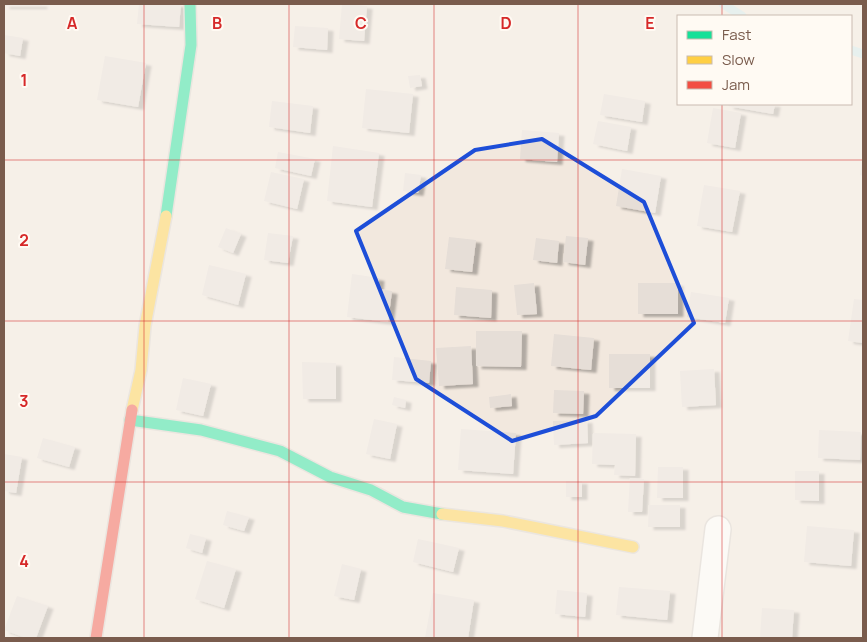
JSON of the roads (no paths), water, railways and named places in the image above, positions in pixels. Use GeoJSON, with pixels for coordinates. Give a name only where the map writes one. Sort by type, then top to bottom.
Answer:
{"type":"FeatureCollection","features":[{"type":"Feature","properties":{"kind":"street"},"geometry":{"type":"LineString","coordinates":[[96,638],[130,420],[142,370],[145,326],[171,189],[190,45],[190,4]]}},
{"type":"Feature","properties":{"kind":"street"},"geometry":{"type":"LineString","coordinates":[[130,420],[202,430],[280,451],[330,478],[371,490],[403,507],[454,516],[504,521],[633,547]]}},
{"type":"Feature","properties":{"kind":"street"},"geometry":{"type":"LineString","coordinates":[[705,638],[718,528]]}},
{"type":"Feature","properties":{"kind":"waterway"},"geometry":{"type":"LineString","coordinates":[[723,4],[740,15]]}},
{"type":"Feature","properties":{"kind":"waterway"},"geometry":{"type":"LineString","coordinates":[[852,50],[863,54]]}}]}
